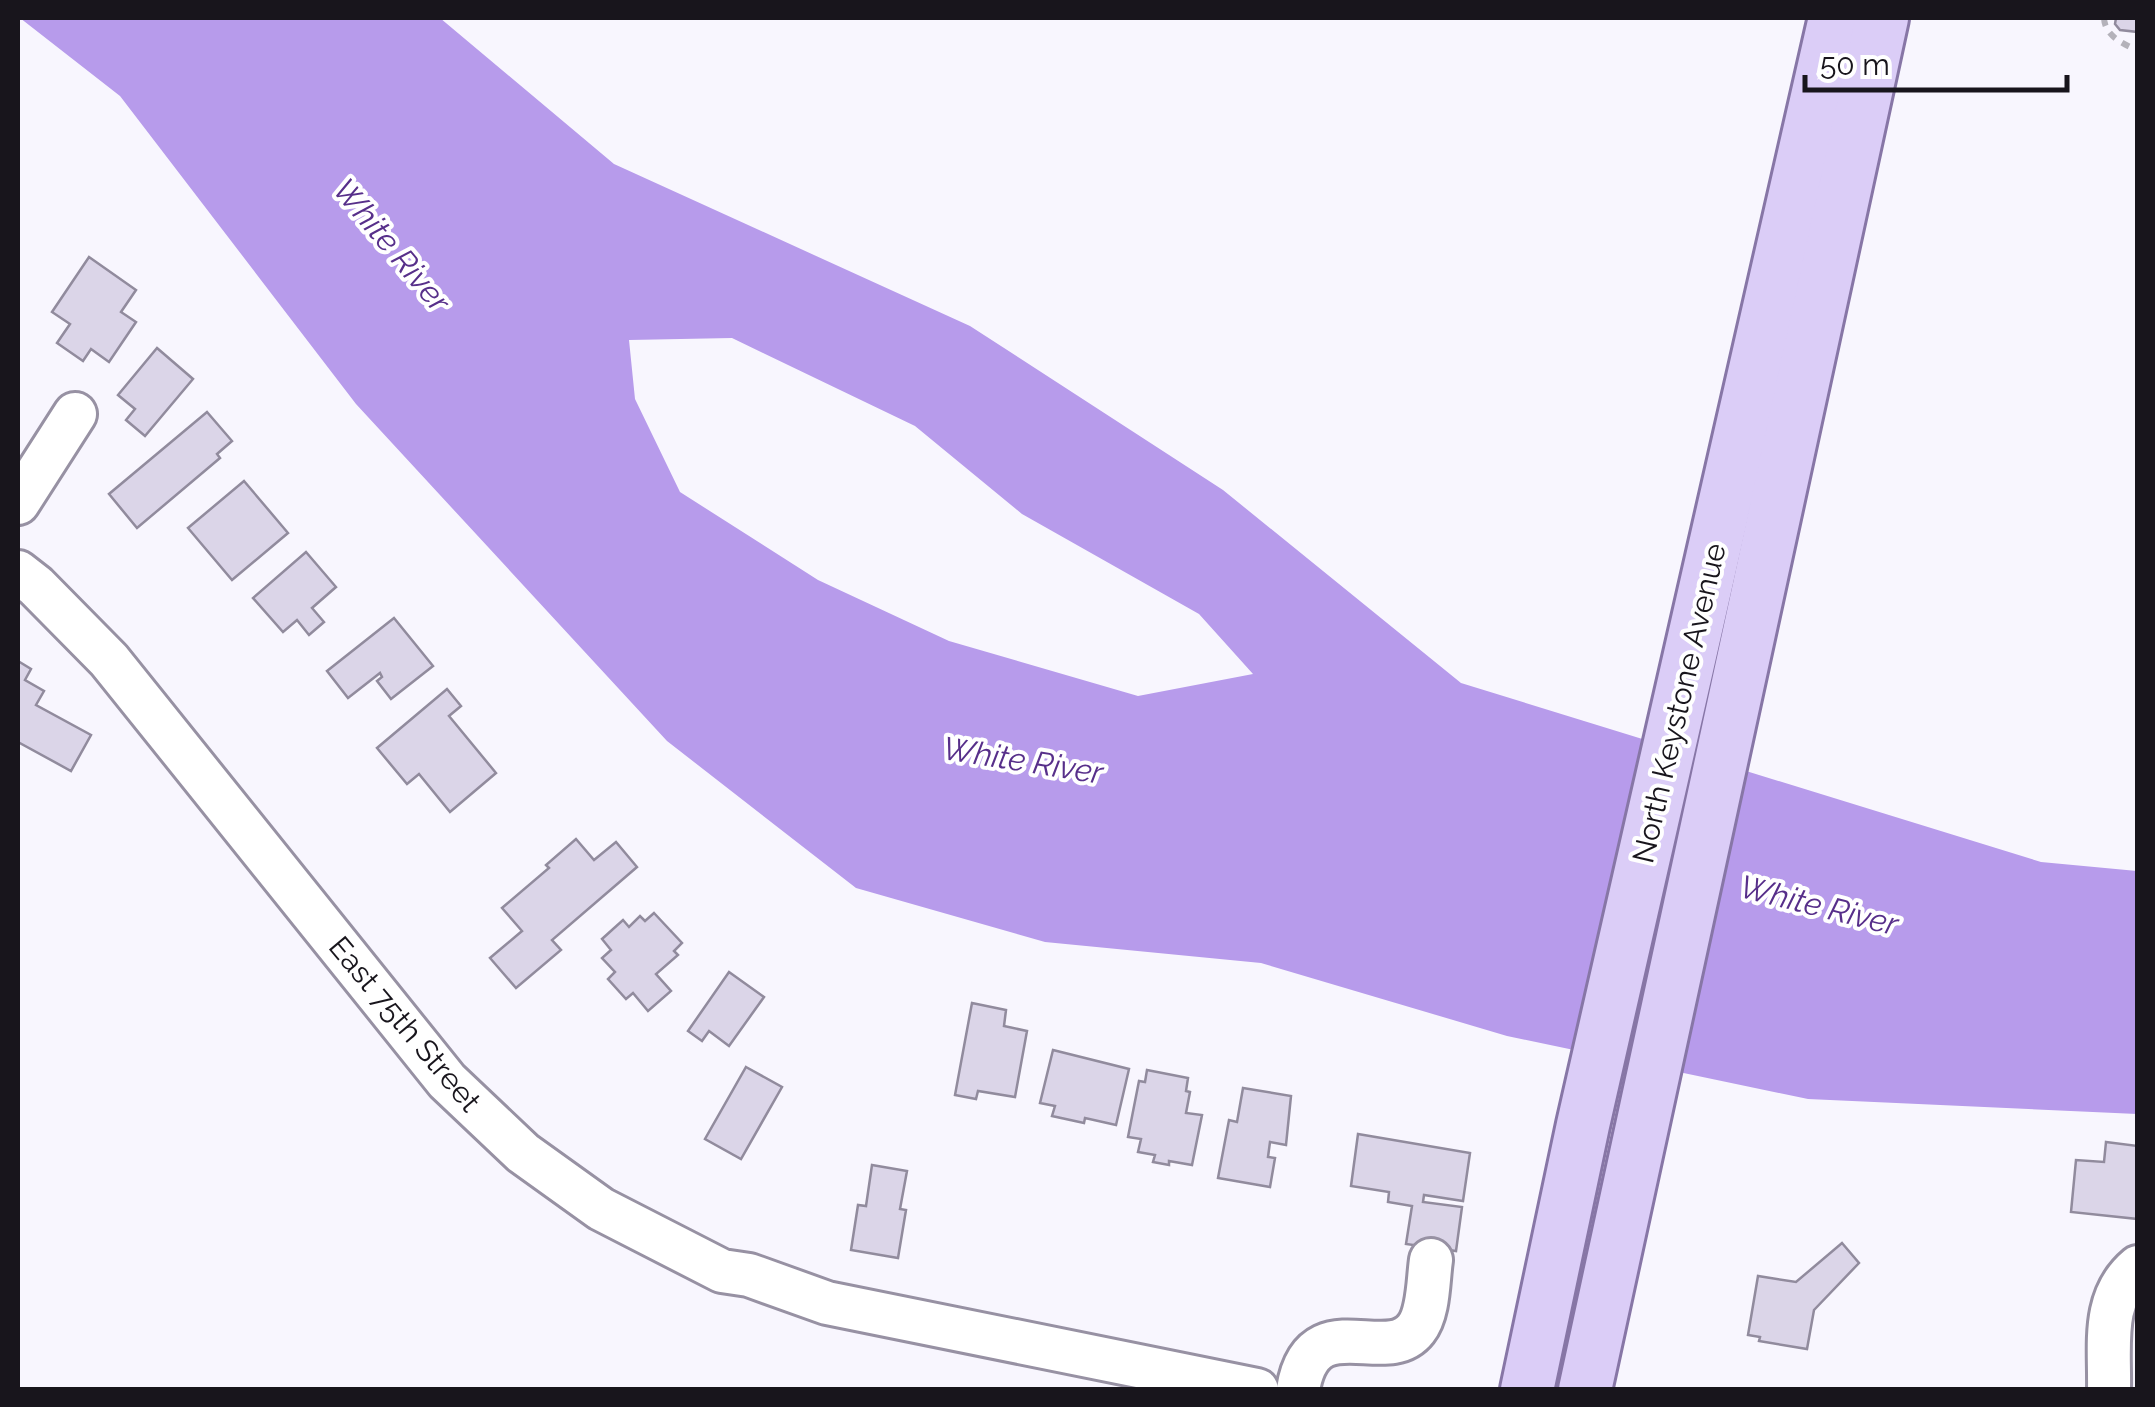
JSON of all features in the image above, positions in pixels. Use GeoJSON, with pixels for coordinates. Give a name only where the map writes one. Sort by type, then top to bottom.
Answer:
{"type":"FeatureCollection","features":[{"type":"Feature","properties":{"kind":"main road","name":"North Keystone Avenue"},"geometry":{"type":"LineString","coordinates":[[1584,1390],[1638,1138],[1808,238],[1835,18]]}},
{"type":"Feature","properties":{"kind":"main road","name":"North Keystone Avenue"},"geometry":{"type":"LineString","coordinates":[[1527,1390],[1583,1125],[1808,238],[1882,18]]}},
{"type":"Feature","properties":{"kind":"street"},"geometry":{"type":"LineString","coordinates":[[18,503],[75,414]]}},
{"type":"Feature","properties":{"kind":"street","name":"East 75th Street"},"geometry":{"type":"LineString","coordinates":[[18,572],[109,660],[447,1081],[523,1153],[601,1209],[722,1271],[749,1275],[827,1303],[1257,1390]]}},
{"type":"Feature","properties":{"kind":"street"},"geometry":{"type":"LineString","coordinates":[[1298,1390],[1306,1360],[1320,1348],[1358,1340],[1396,1340],[1415,1332],[1422,1319],[1430,1260]]}},
{"type":"Feature","properties":{"kind":"street"},"geometry":{"type":"LineString","coordinates":[[2108,1390],[2111,1303],[2123,1279],[2138,1267]]}},
{"type":"Feature","properties":{"kind":"path"},"geometry":{"type":"LineString","coordinates":[[2104,18],[2104,27],[2115,39],[2138,51]]}},
{"type":"Feature","properties":{"kind":"water","name":"White River"},"geometry":{"type":"Polygon","coordinates":[[[20,18],[440,18],[614,164],[970,326],[1223,490],[1461,683],[2041,862],[2137,871],[2137,1114],[1808,1099],[1507,1036],[1261,963],[1045,942],[856,888],[667,741],[356,404],[120,96],[20,18]],[[732,338],[629,340],[635,399],[680,492],[818,580],[949,641],[1138,696],[1253,674],[1199,614],[1022,514],[915,426],[732,338]]]}},
{"type":"Feature","properties":{"kind":"building"},"geometry":{"type":"Polygon","coordinates":[[[2116,18],[2138,18],[2138,32],[2120,30],[2116,18]]]}},
{"type":"Feature","properties":{"kind":"building"},"geometry":{"type":"Polygon","coordinates":[[[89,257],[136,290],[121,312],[136,322],[109,362],[91,349],[83,361],[57,343],[70,324],[52,312],[89,257]]]}},
{"type":"Feature","properties":{"kind":"building"},"geometry":{"type":"Polygon","coordinates":[[[157,348],[193,379],[145,436],[126,420],[135,409],[118,395],[157,348]]]}},
{"type":"Feature","properties":{"kind":"building"},"geometry":{"type":"Polygon","coordinates":[[[207,412],[232,441],[217,454],[220,458],[137,528],[109,494],[207,412]]]}},
{"type":"Feature","properties":{"kind":"building"},"geometry":{"type":"Polygon","coordinates":[[[244,481],[288,533],[232,580],[188,528],[244,481]]]}},
{"type":"Feature","properties":{"kind":"building"},"geometry":{"type":"Polygon","coordinates":[[[306,552],[336,587],[312,608],[324,622],[309,635],[297,620],[283,632],[253,598],[306,552]]]}},
{"type":"Feature","properties":{"kind":"building"},"geometry":{"type":"Polygon","coordinates":[[[394,618],[433,666],[391,699],[377,681],[382,677],[380,673],[348,698],[327,671],[394,618]]]}},
{"type":"Feature","properties":{"kind":"building"},"geometry":{"type":"Polygon","coordinates":[[[18,661],[31,669],[25,680],[44,691],[36,705],[91,735],[71,771],[18,742],[18,661]]]}},
{"type":"Feature","properties":{"kind":"building"},"geometry":{"type":"Polygon","coordinates":[[[447,689],[461,706],[449,716],[496,773],[450,812],[419,774],[407,784],[377,748],[447,689]]]}},
{"type":"Feature","properties":{"kind":"building"},"geometry":{"type":"Polygon","coordinates":[[[576,839],[594,860],[616,842],[637,867],[552,940],[561,950],[516,988],[490,958],[522,931],[502,908],[576,839]]]}},
{"type":"Feature","properties":{"kind":"building"},"geometry":{"type":"Polygon","coordinates":[[[654,913],[682,943],[674,951],[678,955],[656,974],[671,991],[648,1011],[633,993],[626,999],[608,979],[615,972],[602,958],[611,950],[602,939],[623,920],[629,927],[640,916],[645,921],[654,913]]]}},
{"type":"Feature","properties":{"kind":"building"},"geometry":{"type":"Polygon","coordinates":[[[729,972],[764,997],[729,1046],[709,1031],[702,1041],[688,1031],[729,972]]]}},
{"type":"Feature","properties":{"kind":"building"},"geometry":{"type":"Polygon","coordinates":[[[972,1003],[1006,1010],[1004,1026],[1027,1031],[1015,1097],[978,1091],[976,1099],[955,1095],[972,1003]]]}},
{"type":"Feature","properties":{"kind":"building"},"geometry":{"type":"Polygon","coordinates":[[[1053,1050],[1129,1069],[1116,1125],[1052,1116],[1055,1106],[1040,1103],[1053,1050]]]}},
{"type":"Feature","properties":{"kind":"building"},"geometry":{"type":"Polygon","coordinates":[[[746,1067],[782,1087],[741,1159],[705,1139],[746,1067]]]}},
{"type":"Feature","properties":{"kind":"building"},"geometry":{"type":"Polygon","coordinates":[[[1147,1070],[1188,1078],[1186,1113],[1202,1115],[1192,1165],[1153,1162],[1155,1155],[1138,1152],[1141,1139],[1128,1137],[1139,1081],[1145,1082],[1147,1070]]]}},
{"type":"Feature","properties":{"kind":"building"},"geometry":{"type":"Polygon","coordinates":[[[1243,1088],[1291,1096],[1286,1145],[1270,1142],[1268,1157],[1275,1158],[1270,1187],[1218,1178],[1229,1120],[1237,1122],[1243,1088]]]}},
{"type":"Feature","properties":{"kind":"building"},"geometry":{"type":"Polygon","coordinates":[[[1358,1134],[1470,1153],[1463,1201],[1424,1195],[1423,1202],[1462,1207],[1456,1251],[1406,1244],[1412,1206],[1388,1202],[1389,1192],[1351,1186],[1358,1134]]]}},
{"type":"Feature","properties":{"kind":"building"},"geometry":{"type":"Polygon","coordinates":[[[2106,1142],[2138,1146],[2138,1219],[2071,1212],[2076,1160],[2104,1162],[2106,1142]]]}},
{"type":"Feature","properties":{"kind":"building"},"geometry":{"type":"Polygon","coordinates":[[[872,1165],[907,1171],[900,1209],[906,1210],[898,1258],[851,1250],[858,1205],[866,1206],[872,1165]]]}},
{"type":"Feature","properties":{"kind":"building"},"geometry":{"type":"Polygon","coordinates":[[[1842,1243],[1859,1263],[1814,1310],[1807,1349],[1759,1341],[1760,1337],[1748,1335],[1758,1276],[1796,1282],[1842,1243]]]}}]}
